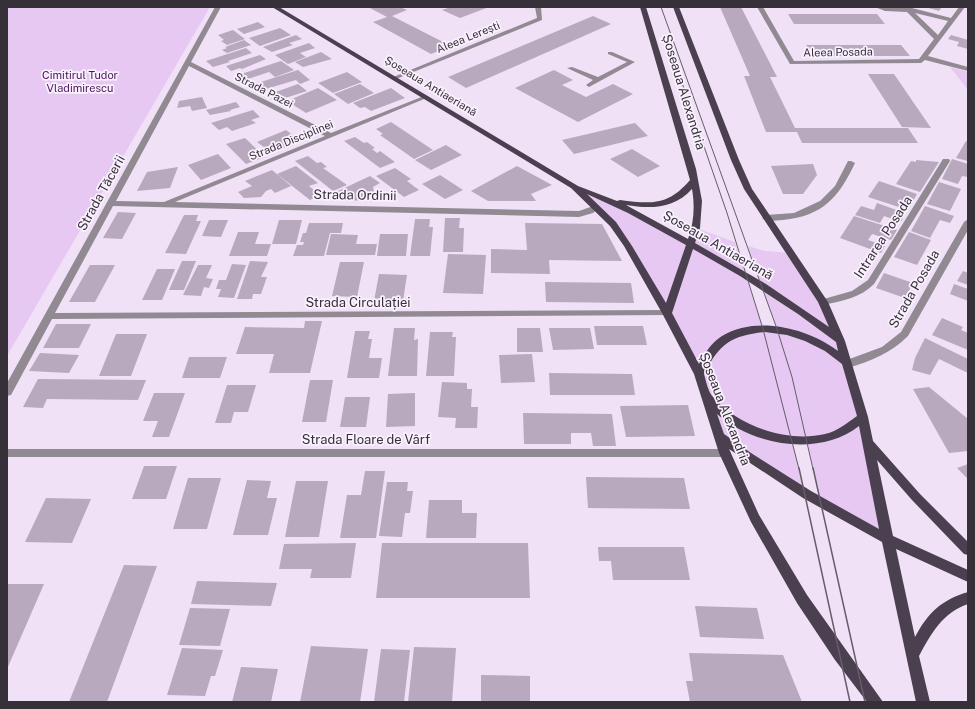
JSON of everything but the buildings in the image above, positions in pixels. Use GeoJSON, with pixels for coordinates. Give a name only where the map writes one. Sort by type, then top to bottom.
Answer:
{"type":"FeatureCollection","features":[{"type":"Feature","properties":{"kind":"main road","name":"Șoseaua Antiaeriană"},"geometry":{"type":"LineString","coordinates":[[275,7],[574,186],[612,200],[691,244],[779,296],[840,341]]}},
{"type":"Feature","properties":{"kind":"main road","name":"Șoseaua Alexandria"},"geometry":{"type":"LineString","coordinates":[[643,7],[672,101],[694,181],[698,210],[696,228],[667,313],[699,374],[718,435],[755,518],[790,580],[840,655],[876,702]]}},
{"type":"Feature","properties":{"kind":"main road","name":"Șoseaua Alexandria"},"geometry":{"type":"LineString","coordinates":[[676,7],[739,170],[748,189],[823,302],[840,341],[864,417],[922,702]]}},
{"type":"Feature","properties":{"kind":"main road"},"geometry":{"type":"LineString","coordinates":[[612,200],[647,205],[670,203],[685,194],[694,181]]}},
{"type":"Feature","properties":{"kind":"main road","name":"Șoseaua Antiaeriană"},"geometry":{"type":"LineString","coordinates":[[574,186],[613,224],[628,246],[667,313]]}},
{"type":"Feature","properties":{"kind":"main road"},"geometry":{"type":"LineString","coordinates":[[699,374],[705,358],[718,343],[733,334],[753,329],[777,329],[798,335],[826,347],[848,364]]}},
{"type":"Feature","properties":{"kind":"main road"},"geometry":{"type":"LineString","coordinates":[[705,397],[717,409],[735,422],[761,434],[776,438],[807,440],[833,436],[846,432],[864,417]]}},
{"type":"Feature","properties":{"kind":"main road"},"geometry":{"type":"LineString","coordinates":[[718,435],[805,493],[888,538],[968,576]]}},
{"type":"Feature","properties":{"kind":"main road"},"geometry":{"type":"LineString","coordinates":[[869,443],[916,497],[968,550]]}},
{"type":"Feature","properties":{"kind":"main road"},"geometry":{"type":"LineString","coordinates":[[912,656],[929,625],[947,607],[957,600],[968,598]]}},
{"type":"Feature","properties":{"kind":"street","name":"Strada Tăcerii"},"geometry":{"type":"LineString","coordinates":[[7,392],[218,7]]}},
{"type":"Feature","properties":{"kind":"street","name":"Aleea Lerești"},"geometry":{"type":"LineString","coordinates":[[394,78],[540,19],[538,7]]}},
{"type":"Feature","properties":{"kind":"street","name":"Aleea Posada"},"geometry":{"type":"LineString","coordinates":[[760,7],[792,63],[921,61],[923,56]]}},
{"type":"Feature","properties":{"kind":"street"},"geometry":{"type":"LineString","coordinates":[[878,7],[885,10],[909,10],[952,20]]}},
{"type":"Feature","properties":{"kind":"street"},"geometry":{"type":"LineString","coordinates":[[962,7],[923,56],[968,69]]}},
{"type":"Feature","properties":{"kind":"street"},"geometry":{"type":"LineString","coordinates":[[909,10],[937,38]]}},
{"type":"Feature","properties":{"kind":"street"},"geometry":{"type":"LineString","coordinates":[[589,85],[632,62],[610,53]]}},
{"type":"Feature","properties":{"kind":"street","name":"Strada Pazei"},"geometry":{"type":"LineString","coordinates":[[187,63],[332,136]]}},
{"type":"Feature","properties":{"kind":"street"},"geometry":{"type":"LineString","coordinates":[[570,68],[599,80]]}},
{"type":"Feature","properties":{"kind":"street","name":"Strada Disciplinei"},"geometry":{"type":"LineString","coordinates":[[164,204],[426,97]]}},
{"type":"Feature","properties":{"kind":"street","name":"Intrarea Posada"},"geometry":{"type":"LineString","coordinates":[[823,302],[854,295],[871,282],[946,161]]}},
{"type":"Feature","properties":{"kind":"street"},"geometry":{"type":"LineString","coordinates":[[766,218],[793,217],[805,213],[823,202],[838,188],[851,163]]}},
{"type":"Feature","properties":{"kind":"street","name":"Strada Ordinii"},"geometry":{"type":"LineString","coordinates":[[111,203],[579,214],[590,211],[596,207]]}},
{"type":"Feature","properties":{"kind":"street","name":"Strada Posada"},"geometry":{"type":"LineString","coordinates":[[848,364],[883,352],[894,346],[905,334],[968,222]]}},
{"type":"Feature","properties":{"kind":"street","name":"Strada Circulației"},"geometry":{"type":"LineString","coordinates":[[49,316],[667,313]]}},
{"type":"Feature","properties":{"kind":"street","name":"Strada Floare de Vârf"},"geometry":{"type":"LineString","coordinates":[[7,453],[725,453]]}},
{"type":"Feature","properties":{"kind":"green space","name":"Cimitirul Tudor Vladimirescu"},"geometry":{"type":"Polygon","coordinates":[[[7,7],[210,7],[7,356],[7,7]]]}},
{"type":"Feature","properties":{"kind":"green space"},"geometry":{"type":"Polygon","coordinates":[[[950,67],[968,72],[968,90],[950,67]]]}},
{"type":"Feature","properties":{"kind":"green space"},"geometry":{"type":"Polygon","coordinates":[[[574,186],[691,244],[696,228],[735,242],[763,329],[777,329],[748,246],[765,251],[791,253],[840,341],[888,538],[820,502],[807,440],[792,440],[805,493],[718,435],[699,374],[628,246],[574,186]]]}},
{"type":"Feature","properties":{"kind":"tram line"},"geometry":{"type":"LineString","coordinates":[[661,7],[777,329],[792,377],[813,469]]}},
{"type":"Feature","properties":{"kind":"tram line"},"geometry":{"type":"LineString","coordinates":[[680,77],[727,213],[763,329],[799,469]]}},
{"type":"Feature","properties":{"kind":"tram line"},"geometry":{"type":"LineString","coordinates":[[799,468],[850,702]]}},
{"type":"Feature","properties":{"kind":"tram line"},"geometry":{"type":"LineString","coordinates":[[813,468],[865,702]]}}]}
